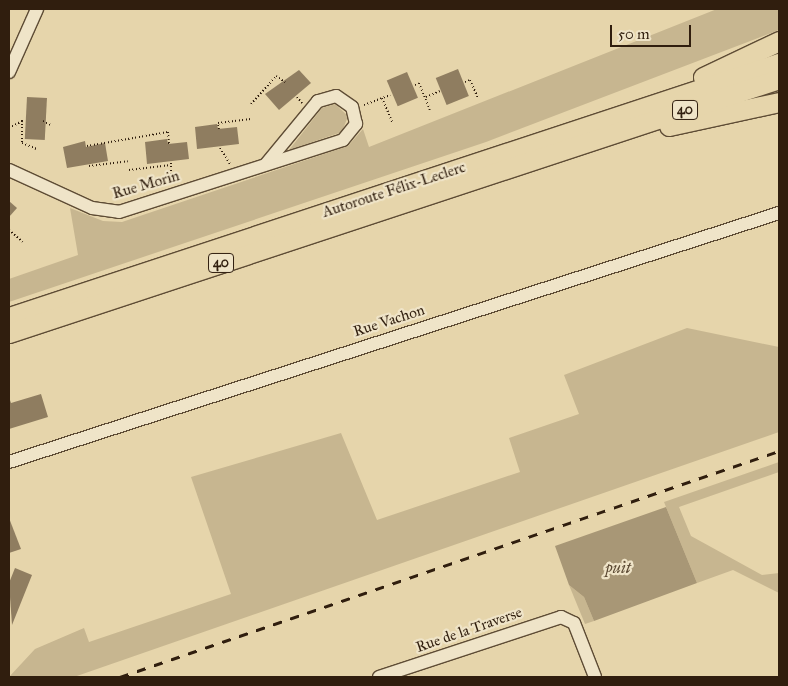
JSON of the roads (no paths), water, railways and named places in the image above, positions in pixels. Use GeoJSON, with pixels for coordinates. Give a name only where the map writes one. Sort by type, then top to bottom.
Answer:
{"type":"FeatureCollection","features":[{"type":"Feature","properties":{"kind":"highway"},"geometry":{"type":"LineString","coordinates":[[634,111],[779,41]]}},
{"type":"Feature","properties":{"kind":"highway","name":"Autoroute Félix-Leclerc"},"geometry":{"type":"LineString","coordinates":[[9,317],[779,62]]}},
{"type":"Feature","properties":{"kind":"highway","name":"Autoroute Félix-Leclerc"},"geometry":{"type":"LineString","coordinates":[[9,333],[779,79]]}},
{"type":"Feature","properties":{"kind":"highway"},"geometry":{"type":"LineString","coordinates":[[591,141],[779,102]]}},
{"type":"Feature","properties":{"kind":"street"},"geometry":{"type":"LineString","coordinates":[[9,72],[37,9]]}},
{"type":"Feature","properties":{"kind":"street","name":"Rue Morin"},"geometry":{"type":"LineString","coordinates":[[9,170],[92,208],[115,213],[266,164],[346,138],[356,124],[354,110],[340,97],[322,99],[266,164]]}},
{"type":"Feature","properties":{"kind":"street","name":"Rue Vachon"},"geometry":{"type":"LineString","coordinates":[[9,462],[779,213]]}},
{"type":"Feature","properties":{"kind":"street","name":"Rue de la Traverse"},"geometry":{"type":"LineString","coordinates":[[380,677],[556,617],[569,618],[595,677]]}},
{"type":"Feature","properties":{"kind":"water","name":"puit"},"geometry":{"type":"Polygon","coordinates":[[[666,507],[697,583],[594,621],[584,597],[569,585],[555,546],[666,507]]]}},
{"type":"Feature","properties":{"kind":"railway"},"geometry":{"type":"LineString","coordinates":[[120,677],[779,451]]}}]}
